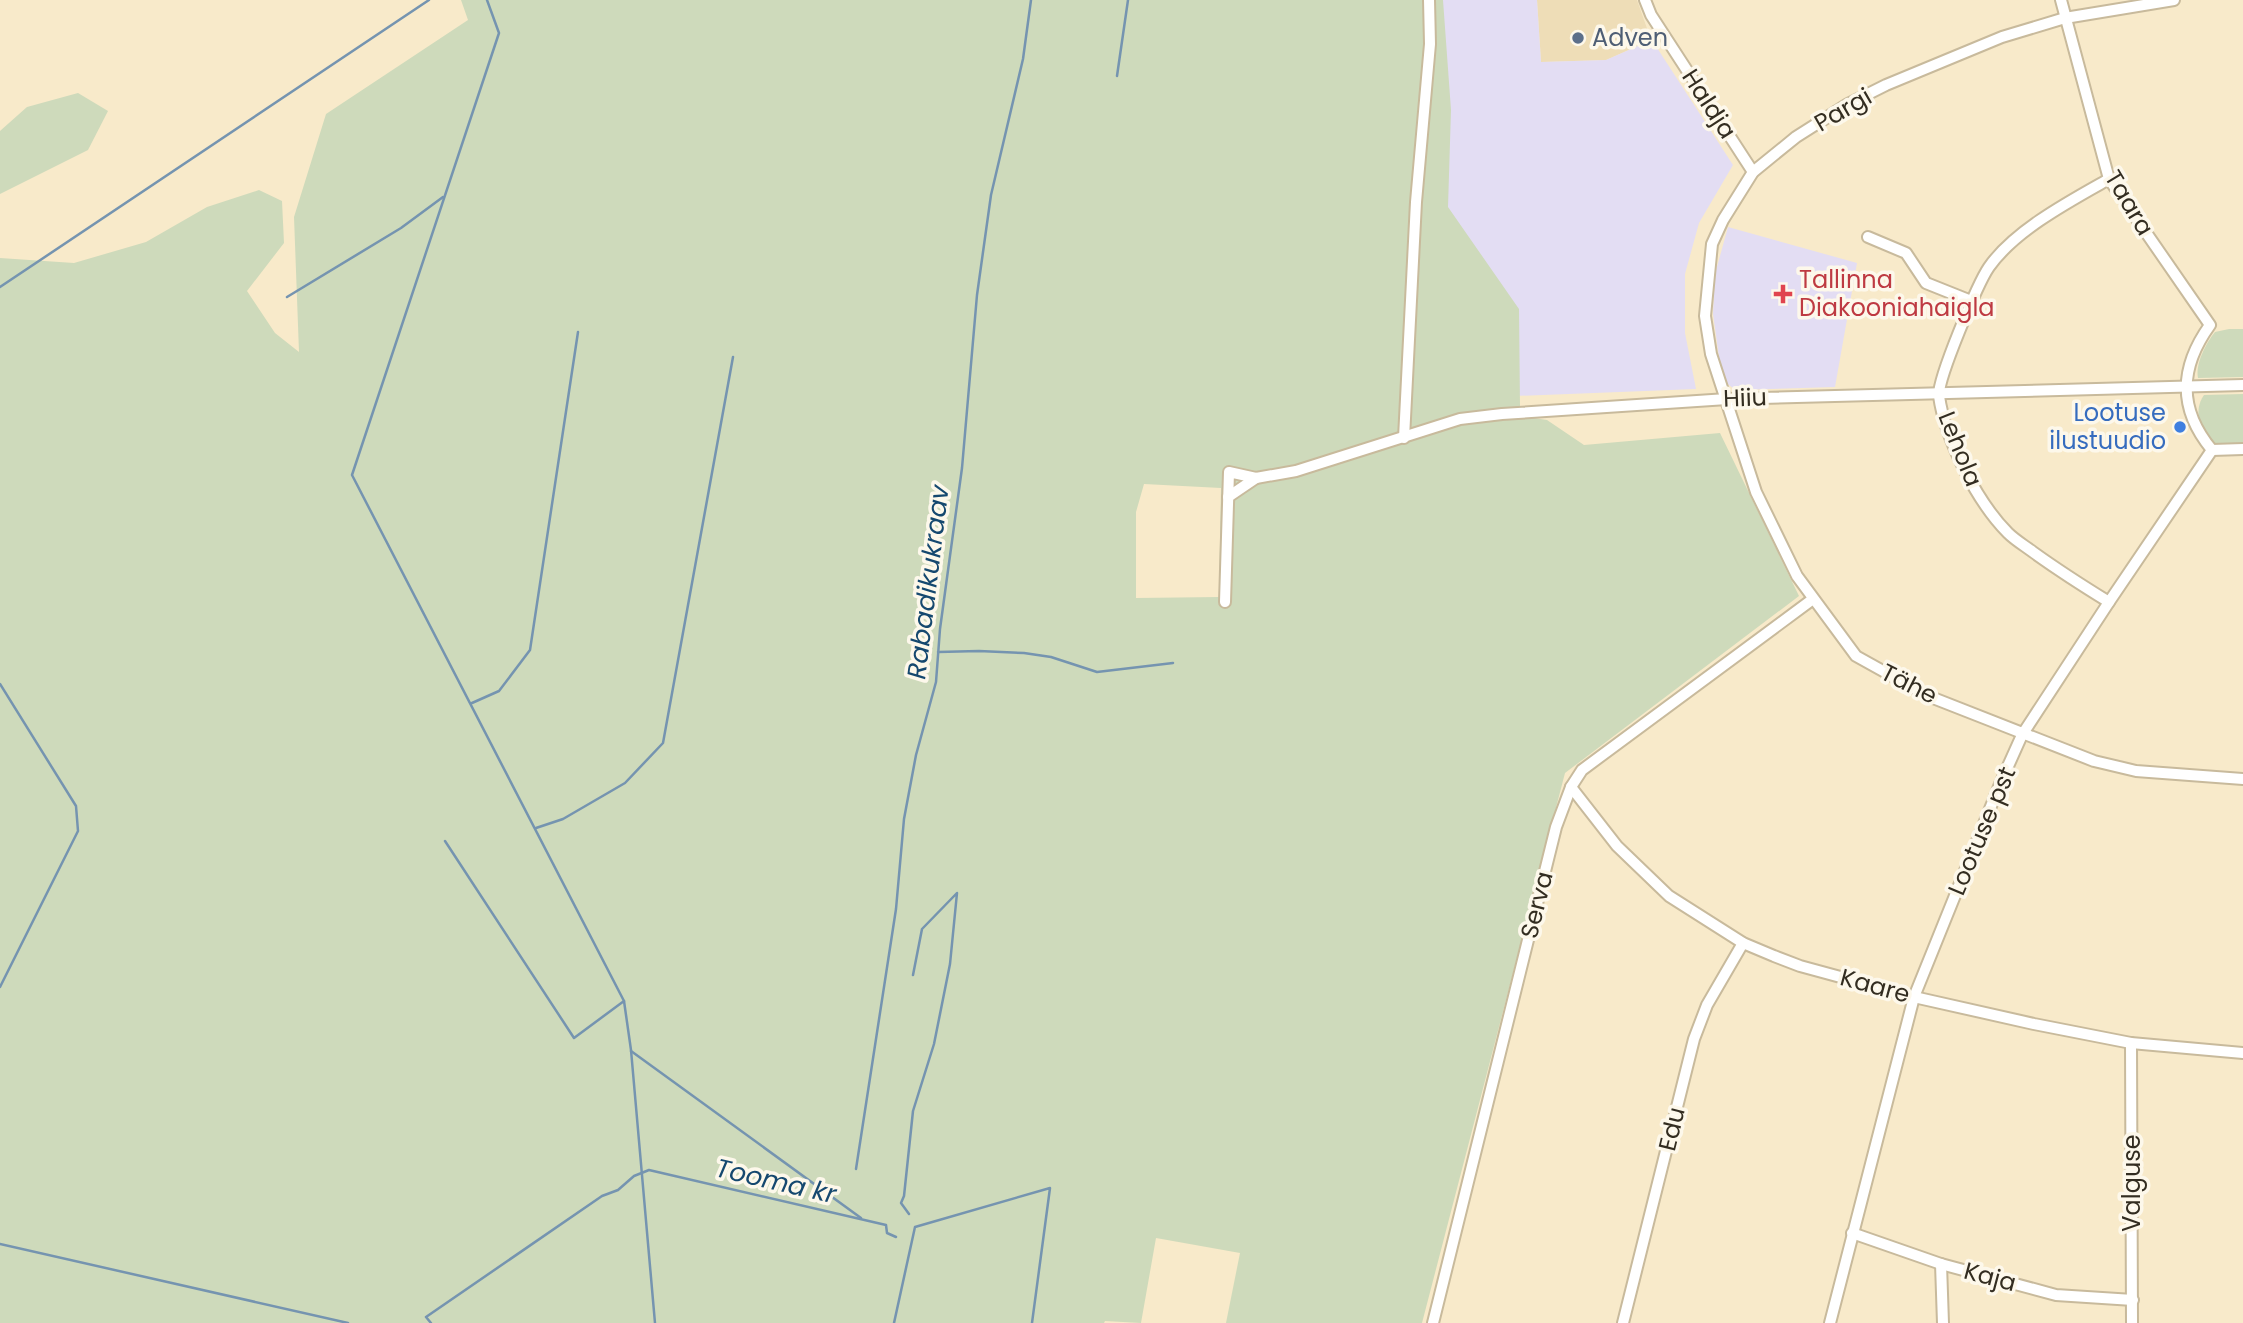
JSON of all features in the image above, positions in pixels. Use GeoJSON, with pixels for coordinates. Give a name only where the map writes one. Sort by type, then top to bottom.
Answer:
{"type":"FeatureCollection","features":[{"type":"Feature","properties":{"kind":"street"},"geometry":{"type":"LineString","coordinates":[[1404,438],[1416,202],[1430,44],[1429,0]]}},
{"type":"Feature","properties":{"kind":"street","name":"Haldja"},"geometry":{"type":"LineString","coordinates":[[1645,0],[1651,15],[1753,172]]}},
{"type":"Feature","properties":{"kind":"street","name":"Taara"},"geometry":{"type":"LineString","coordinates":[[2061,0],[2109,179],[2210,326],[2198,342],[2190,361],[2186,387]]}},
{"type":"Feature","properties":{"kind":"street","name":"Pargi"},"geometry":{"type":"LineString","coordinates":[[1727,399],[1711,354],[1705,316],[1712,244],[1723,220],[1753,172],[1805,131],[1848,104],[1886,85],[2002,37],[2065,19],[2174,0]]}},
{"type":"Feature","properties":{"kind":"street","name":"Lehola"},"geometry":{"type":"LineString","coordinates":[[2109,179],[2061,206],[2020,235],[1989,266],[1971,301],[1938,393],[1951,440],[1972,486],[2008,533],[2069,578],[2109,602]]}},
{"type":"Feature","properties":{"kind":"street"},"geometry":{"type":"LineString","coordinates":[[1868,237],[1906,253],[1926,283],[1971,301]]}},
{"type":"Feature","properties":{"kind":"street","name":"Hiiu"},"geometry":{"type":"LineString","coordinates":[[1225,602],[1229,472],[1256,478],[1296,471],[1460,419],[1727,399],[2243,386]]}},
{"type":"Feature","properties":{"kind":"street"},"geometry":{"type":"LineString","coordinates":[[2186,387],[2193,421],[2212,450],[2243,449]]}},
{"type":"Feature","properties":{"kind":"street","name":"Tähe"},"geometry":{"type":"LineString","coordinates":[[1727,399],[1756,492],[1797,576],[1856,656],[1928,696],[2094,761],[2136,771],[2243,779]]}},
{"type":"Feature","properties":{"kind":"street","name":"Lootuse pst"},"geometry":{"type":"LineString","coordinates":[[1830,1323],[1914,997],[1995,796],[2022,735],[2212,450]]}},
{"type":"Feature","properties":{"kind":"street","name":"Hiiu"},"geometry":{"type":"LineString","coordinates":[[1228,497],[1256,478]]}},
{"type":"Feature","properties":{"kind":"street","name":"Serva"},"geometry":{"type":"LineString","coordinates":[[1433,1323],[1553,839],[1571,787],[1582,770],[1813,600]]}},
{"type":"Feature","properties":{"kind":"street","name":"Kaare"},"geometry":{"type":"LineString","coordinates":[[1571,787],[1617,846],[1670,896],[1743,943],[1800,966],[1914,997],[2131,1043],[2243,1053]]}},
{"type":"Feature","properties":{"kind":"street","name":"Edu"},"geometry":{"type":"LineString","coordinates":[[1623,1323],[1694,1039],[1707,1005],[1743,943]]}},
{"type":"Feature","properties":{"kind":"street","name":"Valguse"},"geometry":{"type":"LineString","coordinates":[[2131,1043],[2132,1323]]}},
{"type":"Feature","properties":{"kind":"street","name":"Kaja"},"geometry":{"type":"LineString","coordinates":[[1852,1233],[1941,1264],[2056,1295],[2133,1300]]}},
{"type":"Feature","properties":{"kind":"street"},"geometry":{"type":"LineString","coordinates":[[1941,1264],[1943,1323]]}},
{"type":"Feature","properties":{"kind":"shaded area"},"geometry":{"type":"Polygon","coordinates":[[[1438,0],[1537,0],[1541,62],[1606,60],[1640,45],[1650,37],[1733,165],[1699,223],[1685,274],[1685,333],[1696,389],[1411,400],[1438,0]]]}},
{"type":"Feature","properties":{"kind":"shaded area"},"geometry":{"type":"Polygon","coordinates":[[[1537,0],[1637,0],[1650,37],[1640,45],[1606,60],[1541,62],[1537,0]]]}},
{"type":"Feature","properties":{"kind":"shaded area","name":"Tallinna Diakooniahaigla"},"geometry":{"type":"Polygon","coordinates":[[[1728,227],[1857,263],[1835,387],[1735,390],[1722,379],[1713,314],[1715,274],[1728,227]]]}},
{"type":"Feature","properties":{"kind":"green space"},"geometry":{"type":"Polygon","coordinates":[[[461,0],[1443,0],[1451,110],[1448,207],[1519,309],[1520,407],[1527,417],[1547,420],[1584,445],[1720,433],[1799,596],[1565,773],[1422,1323],[1226,1323],[1240,1253],[1156,1238],[1141,1323],[0,1323],[0,258],[74,263],[146,242],[207,207],[259,190],[282,201],[284,243],[247,291],[275,333],[299,352],[294,217],[326,114],[468,20],[461,0]],[[1144,484],[1136,512],[1136,598],[1219,597],[1221,488],[1144,484]]]}},
{"type":"Feature","properties":{"kind":"green space"},"geometry":{"type":"Polygon","coordinates":[[[78,93],[108,111],[88,150],[0,194],[0,131],[27,107],[78,93]]]}},
{"type":"Feature","properties":{"kind":"green space"},"geometry":{"type":"Polygon","coordinates":[[[2243,329],[2243,377],[2198,378],[2200,360],[2208,342],[2215,332],[2243,329]]]}},
{"type":"Feature","properties":{"kind":"green space"},"geometry":{"type":"Polygon","coordinates":[[[2243,394],[2243,444],[2215,445],[2202,428],[2200,402],[2204,395],[2243,394]]]}},
{"type":"Feature","properties":{"kind":"waterway"},"geometry":{"type":"LineString","coordinates":[[0,287],[429,0]]}},
{"type":"Feature","properties":{"kind":"waterway"},"geometry":{"type":"LineString","coordinates":[[487,0],[499,33],[352,475],[624,1001],[631,1050],[655,1323]]}},
{"type":"Feature","properties":{"kind":"waterway","name":"Rabadikukraav"},"geometry":{"type":"LineString","coordinates":[[856,1169],[896,909],[904,819],[916,755],[936,682],[940,629],[962,468],[977,295],[991,195],[1023,59],[1031,0]]}},
{"type":"Feature","properties":{"kind":"waterway"},"geometry":{"type":"LineString","coordinates":[[1117,76],[1128,0]]}},
{"type":"Feature","properties":{"kind":"waterway"},"geometry":{"type":"LineString","coordinates":[[287,297],[401,228],[443,197]]}},
{"type":"Feature","properties":{"kind":"waterway"},"geometry":{"type":"LineString","coordinates":[[472,703],[499,691],[530,650],[578,332]]}},
{"type":"Feature","properties":{"kind":"waterway"},"geometry":{"type":"LineString","coordinates":[[536,828],[563,819],[625,783],[663,743],[733,357]]}},
{"type":"Feature","properties":{"kind":"waterway"},"geometry":{"type":"LineString","coordinates":[[938,652],[1024,653],[1051,657],[1097,672],[1173,663]]}},
{"type":"Feature","properties":{"kind":"waterway"},"geometry":{"type":"LineString","coordinates":[[0,684],[76,806],[78,831],[0,987]]}},
{"type":"Feature","properties":{"kind":"waterway"},"geometry":{"type":"LineString","coordinates":[[445,841],[574,1038],[624,1001]]}},
{"type":"Feature","properties":{"kind":"waterway"},"geometry":{"type":"LineString","coordinates":[[909,1214],[901,1203],[913,1111],[934,1044],[950,964],[957,893],[922,929],[913,975]]}},
{"type":"Feature","properties":{"kind":"waterway"},"geometry":{"type":"LineString","coordinates":[[631,1051],[861,1218]]}},
{"type":"Feature","properties":{"kind":"waterway","name":"Tooma kr"},"geometry":{"type":"LineString","coordinates":[[431,1323],[426,1317],[602,1196],[618,1190],[634,1176],[649,1170],[886,1225],[887,1233],[896,1237]]}},
{"type":"Feature","properties":{"kind":"waterway"},"geometry":{"type":"LineString","coordinates":[[894,1323],[915,1227],[1050,1188],[1032,1323]]}},
{"type":"Feature","properties":{"kind":"waterway"},"geometry":{"type":"LineString","coordinates":[[0,1244],[348,1323]]}},
{"type":"Feature","properties":{"kind":"place","name":"Adven"},"geometry":{"type":"Point","coordinates":[1578,38]}},
{"type":"Feature","properties":{"kind":"place","name":"Tallinna Diakooniahaigla"},"geometry":{"type":"Point","coordinates":[1783,294]}},
{"type":"Feature","properties":{"kind":"place","name":"Lootuse ilustuudio"},"geometry":{"type":"Point","coordinates":[2180,427]}}]}
